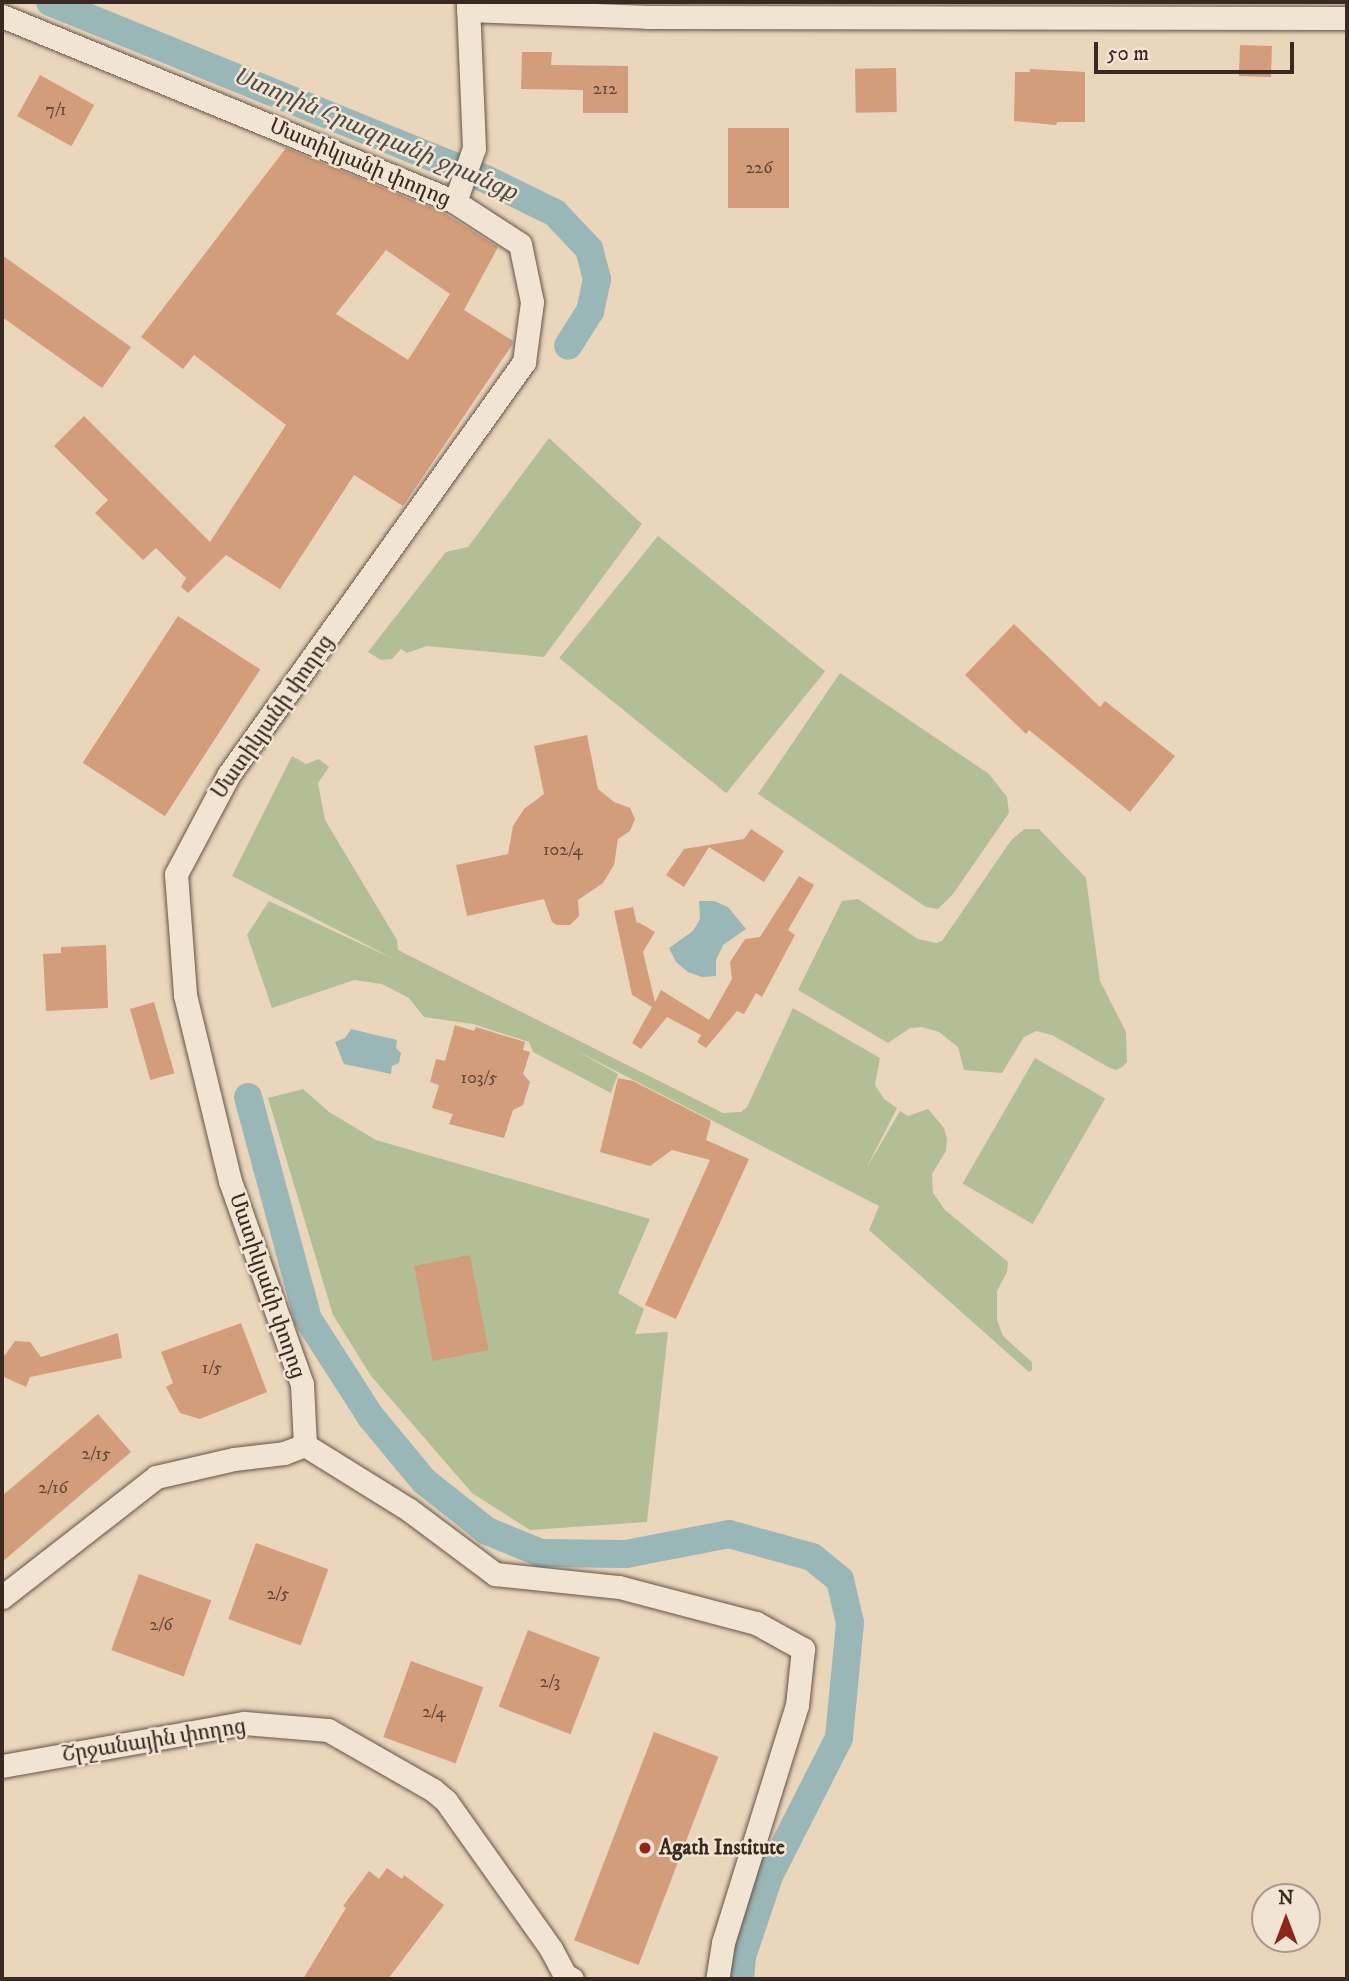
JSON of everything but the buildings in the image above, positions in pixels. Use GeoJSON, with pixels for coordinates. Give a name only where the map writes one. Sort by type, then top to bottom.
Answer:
{"type":"FeatureCollection","features":[{"type":"Feature","properties":{"kind":"street"},"geometry":{"type":"LineString","coordinates":[[454,202],[474,148],[468,6],[647,17],[1160,10],[1347,18]]}},
{"type":"Feature","properties":{"kind":"street","name":"Մատիկյանի փողոց"},"geometry":{"type":"LineString","coordinates":[[2,16],[454,202],[520,244],[532,302],[524,362],[229,774],[176,874],[185,995],[230,1181],[302,1384],[305,1445]]}},
{"type":"Feature","properties":{"kind":"street"},"geometry":{"type":"LineString","coordinates":[[2,1597],[156,1477],[234,1459],[284,1453],[305,1445],[408,1509],[495,1574],[620,1587],[756,1623],[803,1649],[797,1705],[723,1943],[718,1979]]}},
{"type":"Feature","properties":{"kind":"street","name":"Շրջանային փողոց"},"geometry":{"type":"LineString","coordinates":[[2,1766],[244,1723],[328,1730],[433,1790],[446,1801],[551,1949],[565,1975],[572,1979]]}},
{"type":"Feature","properties":{"kind":"green space"},"geometry":{"type":"Polygon","coordinates":[[[549,438],[642,524],[544,657],[427,646],[407,653],[401,649],[392,659],[381,660],[368,652],[446,552],[468,547],[549,438]]]}},
{"type":"Feature","properties":{"kind":"green space"},"geometry":{"type":"Polygon","coordinates":[[[658,536],[825,671],[726,793],[559,658],[658,536]]]}},
{"type":"Feature","properties":{"kind":"green space"},"geometry":{"type":"Polygon","coordinates":[[[840,673],[989,774],[1007,797],[1009,813],[953,894],[938,909],[926,907],[758,794],[840,673]]]}},
{"type":"Feature","properties":{"kind":"green space"},"geometry":{"type":"Polygon","coordinates":[[[292,756],[306,764],[319,759],[329,767],[318,783],[325,820],[397,940],[398,950],[723,1113],[741,1112],[747,1107],[793,1008],[880,1058],[875,1085],[884,1099],[897,1108],[866,1169],[900,1111],[908,1116],[928,1109],[944,1128],[947,1139],[946,1151],[932,1174],[933,1193],[945,1210],[1008,1262],[1007,1272],[997,1291],[997,1320],[1003,1336],[1032,1362],[1032,1370],[1029,1372],[869,1230],[879,1206],[573,1049],[618,1074],[611,1093],[533,1052],[529,1042],[473,1024],[424,1017],[409,998],[382,984],[354,980],[272,1008],[247,935],[269,901],[398,961],[232,876],[292,756]]]}},
{"type":"Feature","properties":{"kind":"green space"},"geometry":{"type":"Polygon","coordinates":[[[1025,829],[1039,829],[1086,878],[1100,981],[1126,1032],[1127,1062],[1122,1067],[1116,1070],[1108,1067],[1052,1035],[1036,1031],[1024,1037],[1002,1073],[964,1070],[958,1047],[939,1032],[922,1027],[910,1028],[888,1043],[798,990],[842,901],[858,899],[918,939],[936,943],[942,941],[1012,839],[1025,829]]]}},
{"type":"Feature","properties":{"kind":"green space"},"geometry":{"type":"Polygon","coordinates":[[[1035,1058],[1105,1098],[1033,1224],[962,1184],[1035,1058]]]}},
{"type":"Feature","properties":{"kind":"green space"},"geometry":{"type":"Polygon","coordinates":[[[303,1089],[329,1112],[376,1140],[650,1219],[618,1293],[644,1309],[635,1334],[668,1332],[647,1522],[530,1530],[472,1493],[371,1376],[333,1315],[268,1098],[303,1089]]]}},
{"type":"Feature","properties":{"kind":"water"},"geometry":{"type":"Polygon","coordinates":[[[699,901],[714,901],[728,907],[746,929],[723,945],[716,960],[716,976],[702,977],[688,972],[676,962],[669,948],[693,931],[700,919],[699,901]]]}},
{"type":"Feature","properties":{"kind":"water"},"geometry":{"type":"Polygon","coordinates":[[[351,1029],[397,1040],[396,1048],[401,1053],[399,1063],[392,1066],[391,1074],[344,1064],[335,1042],[345,1038],[351,1029]]]}},
{"type":"Feature","properties":{"kind":"waterway","name":"Ստորին Հրազդանի ջրանցք"},"geometry":{"type":"LineString","coordinates":[[50,2],[486,179],[555,213],[589,249],[597,279],[590,311],[568,346]]}},
{"type":"Feature","properties":{"kind":"waterway","name":"Ստորին Հրազդանի ջրանցք"},"geometry":{"type":"LineString","coordinates":[[248,1097],[308,1319],[371,1417],[424,1481],[487,1531],[541,1553],[626,1554],[729,1534],[812,1557],[840,1580],[850,1623],[839,1738],[769,1876],[742,1956],[740,1979]]}},
{"type":"Feature","properties":{"kind":"place","name":"Agath Institute"},"geometry":{"type":"Point","coordinates":[645,1848]}}]}
